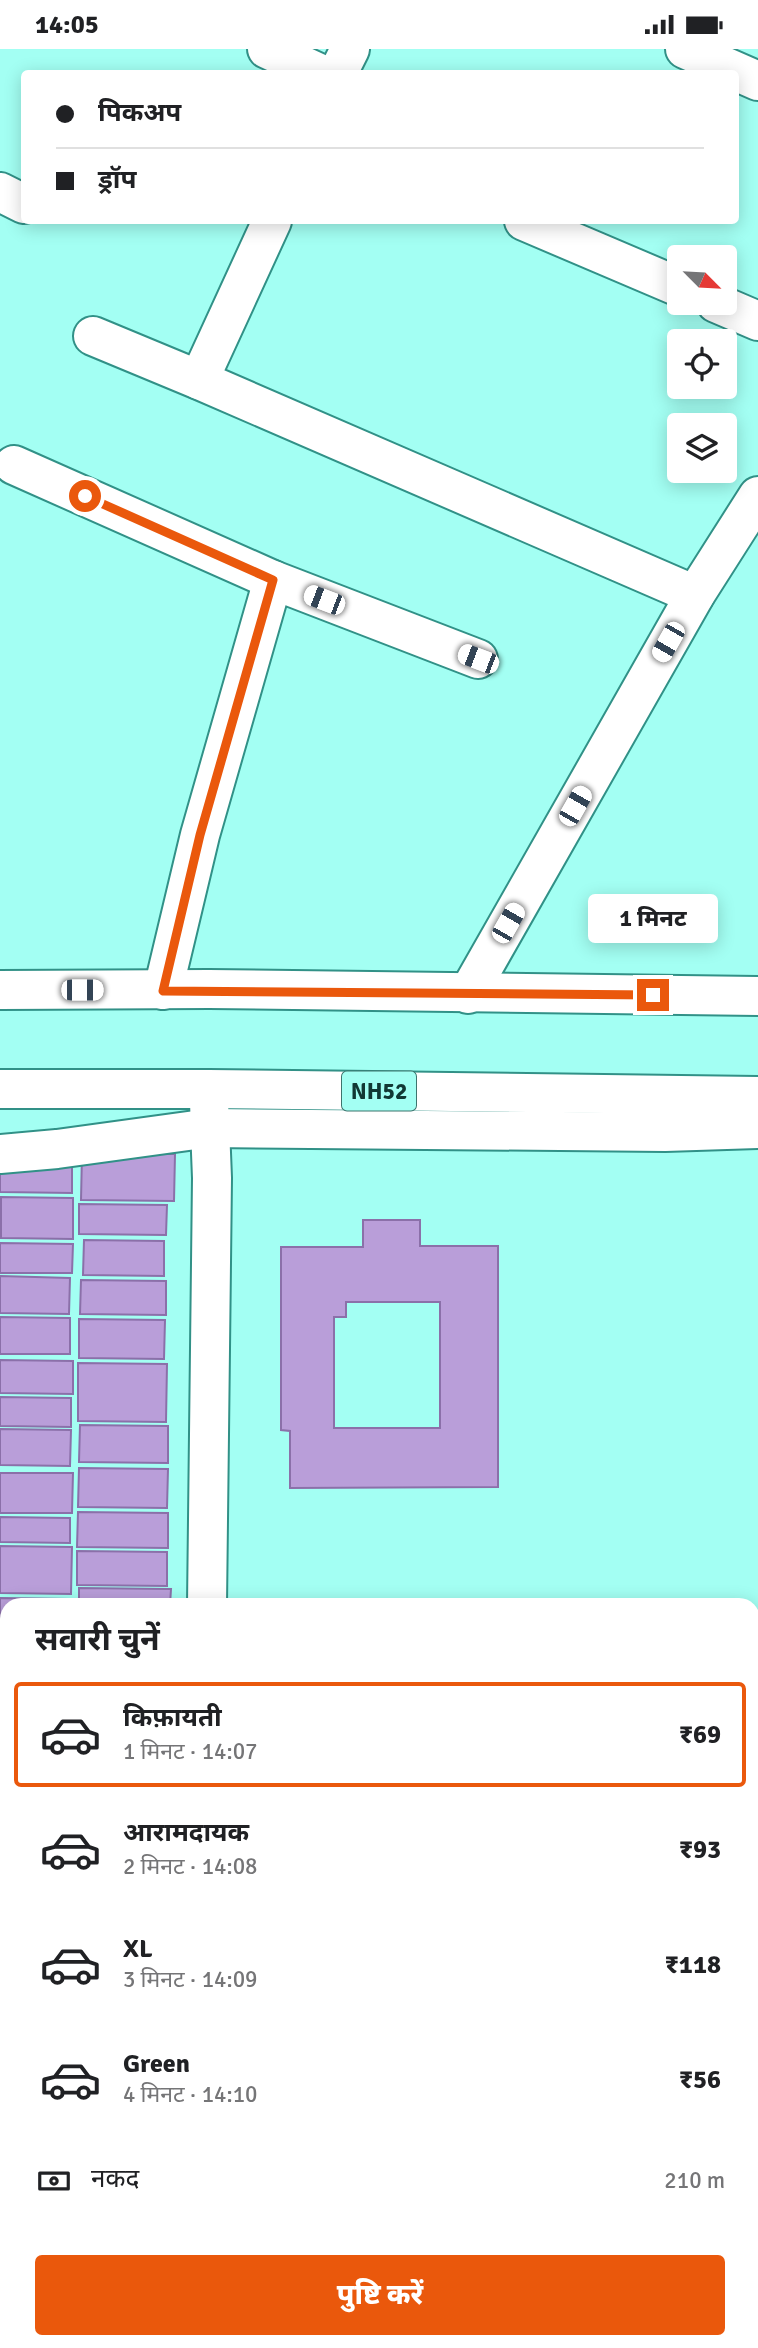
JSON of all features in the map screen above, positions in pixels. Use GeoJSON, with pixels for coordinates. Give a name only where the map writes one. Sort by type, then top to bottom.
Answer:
{"type":"FeatureCollection","features":[{"type":"Feature","properties":{"kind":"main road"},"geometry":{"type":"LineString","coordinates":[[267,49],[313,70]]}},
{"type":"Feature","properties":{"kind":"main road"},"geometry":{"type":"LineString","coordinates":[[340,70],[350,49]]}},
{"type":"Feature","properties":{"kind":"main road"},"geometry":{"type":"LineString","coordinates":[[685,49],[733,70]]}},
{"type":"Feature","properties":{"kind":"main road"},"geometry":{"type":"LineString","coordinates":[[739,73],[758,81]]}},
{"type":"Feature","properties":{"kind":"main road"},"geometry":{"type":"LineString","coordinates":[[0,192],[21,202]]}},
{"type":"Feature","properties":{"kind":"main road"},"geometry":{"type":"LineString","coordinates":[[199,380],[271,224]]}},
{"type":"Feature","properties":{"kind":"main road"},"geometry":{"type":"LineString","coordinates":[[531,224],[667,282]]}},
{"type":"Feature","properties":{"kind":"main road"},"geometry":{"type":"LineString","coordinates":[[737,312],[758,321]]}},
{"type":"Feature","properties":{"kind":"main road"},"geometry":{"type":"LineString","coordinates":[[93,336],[695,595]]}},
{"type":"Feature","properties":{"kind":"main road"},"geometry":{"type":"LineString","coordinates":[[14,465],[273,580],[478,659]]}},
{"type":"Feature","properties":{"kind":"main road"},"geometry":{"type":"LineString","coordinates":[[468,994],[695,595],[758,496]]}},
{"type":"Feature","properties":{"kind":"main road"},"geometry":{"type":"LineString","coordinates":[[163,991],[200,835],[273,580]]}},
{"type":"Feature","properties":{"kind":"main road"},"geometry":{"type":"LineString","coordinates":[[0,990],[758,996]]}},
{"type":"Feature","properties":{"kind":"main road","name":"NH52"},"geometry":{"type":"LineString","coordinates":[[0,1089],[758,1096]]}},
{"type":"Feature","properties":{"kind":"main road"},"geometry":{"type":"LineString","coordinates":[[207,1598],[212,1191],[209,1089]]}},
{"type":"Feature","properties":{"kind":"main road"},"geometry":{"type":"LineString","coordinates":[[0,1154],[210,1128],[665,1132],[758,1129]]}},
{"type":"Feature","properties":{"kind":"building"},"geometry":{"type":"Polygon","coordinates":[[[82,1153],[175,1154],[174,1201],[81,1200],[82,1153]]]}},
{"type":"Feature","properties":{"kind":"building"},"geometry":{"type":"Polygon","coordinates":[[[0,1154],[72,1154],[72,1193],[0,1192],[0,1154]]]}},
{"type":"Feature","properties":{"kind":"building"},"geometry":{"type":"Polygon","coordinates":[[[1,1197],[73,1198],[73,1239],[1,1238],[1,1197]]]}},
{"type":"Feature","properties":{"kind":"building"},"geometry":{"type":"Polygon","coordinates":[[[79,1204],[167,1205],[166,1235],[79,1234],[79,1204]]]}},
{"type":"Feature","properties":{"kind":"building"},"geometry":{"type":"Polygon","coordinates":[[[363,1220],[420,1220],[420,1246],[498,1246],[498,1487],[290,1488],[290,1431],[281,1430],[281,1247],[363,1247],[363,1220]],[[346,1302],[346,1317],[334,1317],[334,1428],[440,1428],[440,1302],[346,1302]]]}},
{"type":"Feature","properties":{"kind":"building"},"geometry":{"type":"Polygon","coordinates":[[[84,1240],[164,1241],[164,1276],[83,1275],[84,1240]]]}},
{"type":"Feature","properties":{"kind":"building"},"geometry":{"type":"Polygon","coordinates":[[[0,1243],[73,1244],[72,1273],[0,1273],[0,1243]]]}},
{"type":"Feature","properties":{"kind":"building"},"geometry":{"type":"Polygon","coordinates":[[[0,1276],[70,1278],[69,1314],[0,1313],[0,1276]]]}},
{"type":"Feature","properties":{"kind":"building"},"geometry":{"type":"Polygon","coordinates":[[[81,1280],[166,1281],[166,1315],[80,1314],[81,1280]]]}},
{"type":"Feature","properties":{"kind":"building"},"geometry":{"type":"Polygon","coordinates":[[[0,1317],[70,1318],[70,1354],[0,1354],[0,1317]]]}},
{"type":"Feature","properties":{"kind":"building"},"geometry":{"type":"Polygon","coordinates":[[[79,1319],[165,1320],[164,1359],[79,1358],[79,1319]]]}},
{"type":"Feature","properties":{"kind":"building"},"geometry":{"type":"Polygon","coordinates":[[[0,1360],[73,1361],[73,1394],[0,1393],[0,1360]]]}},
{"type":"Feature","properties":{"kind":"building"},"geometry":{"type":"Polygon","coordinates":[[[78,1363],[167,1364],[166,1422],[78,1421],[78,1363]]]}},
{"type":"Feature","properties":{"kind":"building"},"geometry":{"type":"Polygon","coordinates":[[[0,1397],[71,1398],[71,1427],[0,1426],[0,1397]]]}},
{"type":"Feature","properties":{"kind":"building"},"geometry":{"type":"Polygon","coordinates":[[[80,1425],[168,1426],[168,1463],[79,1462],[80,1425]]]}},
{"type":"Feature","properties":{"kind":"building"},"geometry":{"type":"Polygon","coordinates":[[[0,1429],[71,1430],[70,1466],[0,1465],[0,1429]]]}},
{"type":"Feature","properties":{"kind":"building"},"geometry":{"type":"Polygon","coordinates":[[[79,1468],[168,1469],[167,1508],[78,1507],[79,1468]]]}},
{"type":"Feature","properties":{"kind":"building"},"geometry":{"type":"Polygon","coordinates":[[[0,1473],[73,1473],[72,1513],[0,1513],[0,1473]]]}},
{"type":"Feature","properties":{"kind":"building"},"geometry":{"type":"Polygon","coordinates":[[[78,1512],[168,1513],[168,1548],[77,1547],[78,1512]]]}},
{"type":"Feature","properties":{"kind":"building"},"geometry":{"type":"Polygon","coordinates":[[[0,1517],[70,1518],[70,1543],[0,1542],[0,1517]]]}},
{"type":"Feature","properties":{"kind":"building"},"geometry":{"type":"Polygon","coordinates":[[[0,1546],[72,1547],[71,1594],[0,1593],[0,1546]]]}},
{"type":"Feature","properties":{"kind":"building"},"geometry":{"type":"Polygon","coordinates":[[[77,1551],[167,1552],[167,1586],[77,1585],[77,1551]]]}},
{"type":"Feature","properties":{"kind":"building"},"geometry":{"type":"Polygon","coordinates":[[[79,1588],[171,1589],[170,1598],[79,1598],[79,1588]]]}},
{"type":"Feature","properties":{"kind":"route"},"geometry":{"type":"LineString","coordinates":[[85,496],[273,580],[200,835],[163,991],[209,989],[653,995]]}}]}
